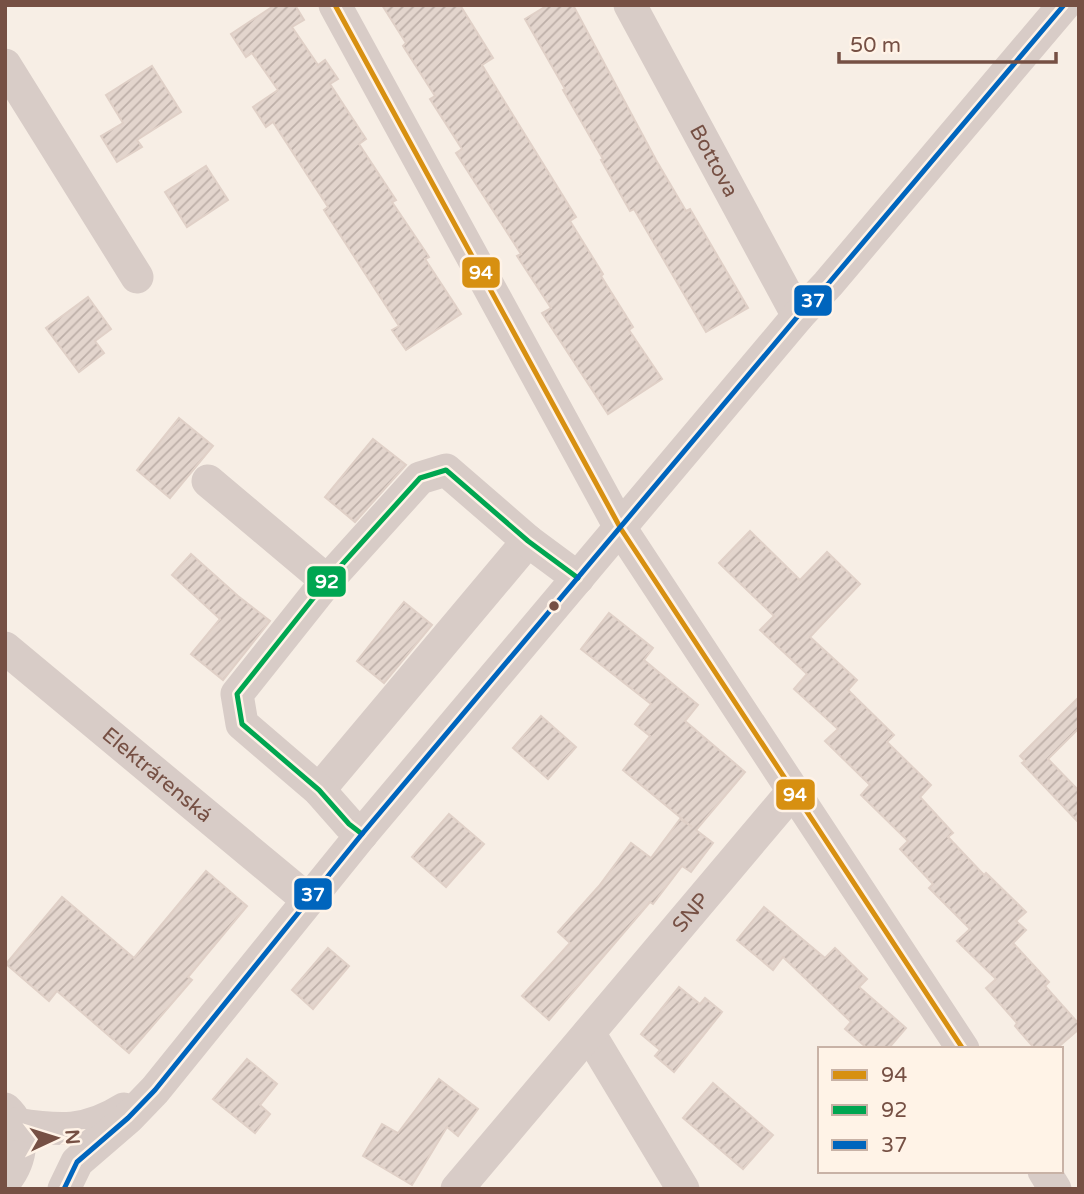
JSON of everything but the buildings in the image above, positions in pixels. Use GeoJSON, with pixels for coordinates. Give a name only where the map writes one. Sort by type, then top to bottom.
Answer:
{"type":"FeatureCollection","features":[{"type":"Feature","properties":{"kind":"street"},"geometry":{"type":"LineString","coordinates":[[335,5],[621,529],[962,1047]]}},
{"type":"Feature","properties":{"kind":"street","name":"Bottova"},"geometry":{"type":"LineString","coordinates":[[630,5],[798,316]]}},
{"type":"Feature","properties":{"kind":"street"},"geometry":{"type":"LineString","coordinates":[[11,1116],[20,1139],[17,1175],[70,1175],[155,1090],[362,834],[1064,5]]}},
{"type":"Feature","properties":{"kind":"street"},"geometry":{"type":"LineString","coordinates":[[5,65],[137,277]]}},
{"type":"Feature","properties":{"kind":"street"},"geometry":{"type":"LineString","coordinates":[[362,834],[349,824],[319,790],[242,724],[237,694],[327,581],[420,478],[446,470],[528,541],[578,579]]}},
{"type":"Feature","properties":{"kind":"street"},"geometry":{"type":"LineString","coordinates":[[208,481],[327,581]]}},
{"type":"Feature","properties":{"kind":"street"},"geometry":{"type":"LineString","coordinates":[[319,790],[528,541]]}},
{"type":"Feature","properties":{"kind":"street","name":"Elektrárenská"},"geometry":{"type":"LineString","coordinates":[[5,648],[308,900]]}},
{"type":"Feature","properties":{"kind":"street","name":"SNP"},"geometry":{"type":"LineString","coordinates":[[457,1189],[793,791]]}},
{"type":"Feature","properties":{"kind":"street"},"geometry":{"type":"LineString","coordinates":[[589,1033],[683,1189]]}},
{"type":"Feature","properties":{"kind":"street"},"geometry":{"type":"LineString","coordinates":[[11,1116],[51,1130],[77,1129],[103,1122],[155,1090]]}},
{"type":"Feature","properties":{"kind":"street"},"geometry":{"type":"LineString","coordinates":[[1045,1173],[1055,1189]]}},
{"type":"Feature","properties":{"kind":"transit line","name":"94"},"geometry":{"type":"LineString","coordinates":[[335,5],[621,529],[962,1047]]}},
{"type":"Feature","properties":{"kind":"transit line","name":"37"},"geometry":{"type":"LineString","coordinates":[[64,1189],[77,1162],[128,1118],[155,1090],[362,834],[1064,5]]}},
{"type":"Feature","properties":{"kind":"transit line","name":"92"},"geometry":{"type":"LineString","coordinates":[[362,834],[349,824],[319,790],[242,724],[237,694],[327,581],[420,478],[446,470],[528,541],[578,578]]}}]}
